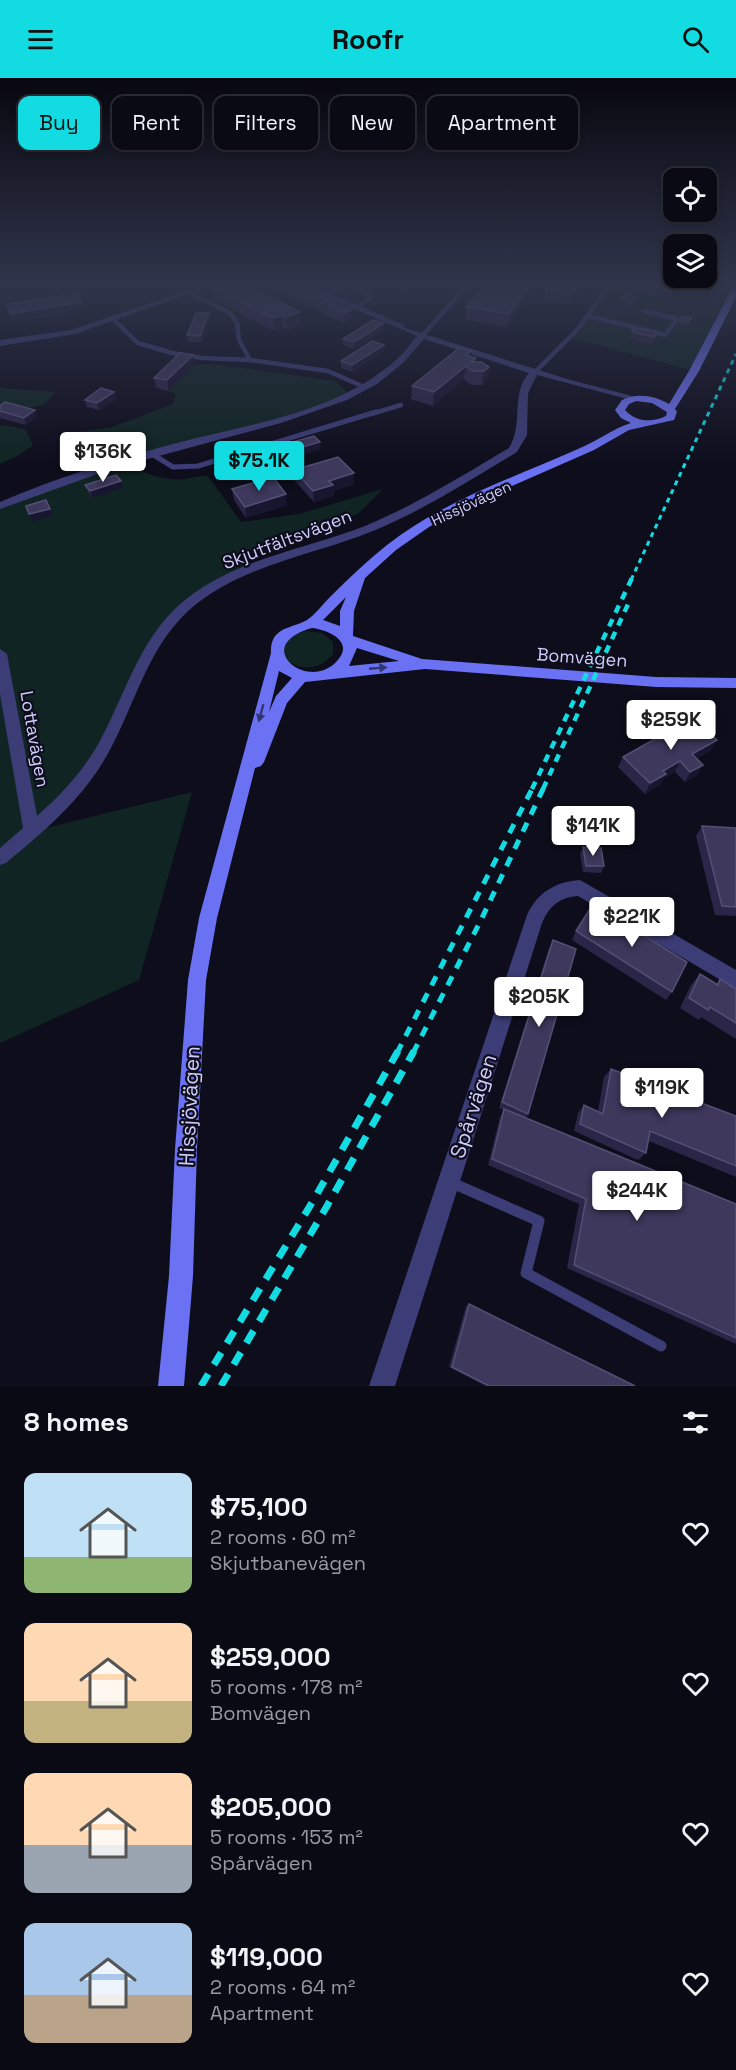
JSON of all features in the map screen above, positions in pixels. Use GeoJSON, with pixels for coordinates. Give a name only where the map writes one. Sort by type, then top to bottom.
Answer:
{"type":"FeatureCollection","features":[{"type":"Feature","properties":{"kind":"main road"},"geometry":{"type":"LineString","coordinates":[[640,398],[657,401],[670,409],[708,343]]}},
{"type":"Feature","properties":{"kind":"main road"},"geometry":{"type":"LineString","coordinates":[[640,398],[667,392],[694,371]]}},
{"type":"Feature","properties":{"kind":"main road","name":"Hissjövägen"},"geometry":{"type":"LineString","coordinates":[[590,448],[622,410],[640,398]]}},
{"type":"Feature","properties":{"kind":"main road","name":"Hissjövägen"},"geometry":{"type":"LineString","coordinates":[[312,623],[361,574],[392,547],[425,524],[590,448],[625,428],[643,423],[660,423],[670,418],[670,409]]}},
{"type":"Feature","properties":{"kind":"main road"},"geometry":{"type":"LineString","coordinates":[[622,410],[643,423]]}},
{"type":"Feature","properties":{"kind":"main road","name":"Hissjövägen"},"geometry":{"type":"LineString","coordinates":[[347,639],[347,611],[361,574]]}},
{"type":"Feature","properties":{"kind":"main road"},"geometry":{"type":"LineString","coordinates":[[312,623],[325,624],[339,630],[347,639],[349,657],[341,667],[331,673],[302,676],[282,667],[276,656],[276,646],[282,635],[291,629],[312,623]]}},
{"type":"Feature","properties":{"kind":"main road","name":"Bomvägen"},"geometry":{"type":"LineString","coordinates":[[347,639],[425,664]]}},
{"type":"Feature","properties":{"kind":"main road","name":"Hissjövägen"},"geometry":{"type":"LineString","coordinates":[[171,1386],[182,1276],[187,1137],[197,980],[208,918],[276,656]]}},
{"type":"Feature","properties":{"kind":"main road","name":"Bomvägen"},"geometry":{"type":"LineString","coordinates":[[331,673],[425,664],[656,682],[736,683]]}},
{"type":"Feature","properties":{"kind":"main road","name":"Hissjövägen"},"geometry":{"type":"LineString","coordinates":[[230,829],[280,700],[302,676]]}},
{"type":"Feature","properties":{"kind":"street"},"geometry":{"type":"LineString","coordinates":[[0,506],[29,493],[152,454],[301,414],[326,405],[364,387],[397,366],[416,343]]}},
{"type":"Feature","properties":{"kind":"street"},"geometry":{"type":"LineString","coordinates":[[444,343],[594,390],[640,398]]}},
{"type":"Feature","properties":{"kind":"street","name":"Skjutfältsvägen"},"geometry":{"type":"LineString","coordinates":[[0,858],[53,813],[85,776],[106,743],[141,666],[165,627],[185,607],[220,584],[259,567],[370,528],[513,450],[522,435],[522,389],[535,372]]}},
{"type":"Feature","properties":{"kind":"street"},"geometry":{"type":"LineString","coordinates":[[594,390],[622,410]]}},
{"type":"Feature","properties":{"kind":"street","name":"Lottavägen"},"geometry":{"type":"LineString","coordinates":[[0,654],[32,831]]}},
{"type":"Feature","properties":{"kind":"street","name":"Spårvägen"},"geometry":{"type":"LineString","coordinates":[[382,1386],[537,910],[554,893],[568,888],[580,888],[736,980]]}},
{"type":"Feature","properties":{"kind":"lane"},"geometry":{"type":"LineString","coordinates":[[138,343],[202,358],[250,360],[328,371],[364,387]]}},
{"type":"Feature","properties":{"kind":"lane"},"geometry":{"type":"LineString","coordinates":[[241,343],[250,360]]}},
{"type":"Feature","properties":{"kind":"lane"},"geometry":{"type":"LineString","coordinates":[[535,372],[566,343]]}},
{"type":"Feature","properties":{"kind":"lane"},"geometry":{"type":"LineString","coordinates":[[152,454],[164,465],[178,468],[198,466],[401,405]]}},
{"type":"Feature","properties":{"kind":"lane"},"geometry":{"type":"LineString","coordinates":[[448,1182],[539,1221],[526,1273],[661,1346]]}},
{"type":"Feature","properties":{"kind":"green space"},"geometry":{"type":"Polygon","coordinates":[[[590,343],[708,343],[694,371],[590,343]]]}},
{"type":"Feature","properties":{"kind":"green space"},"geometry":{"type":"Polygon","coordinates":[[[213,364],[335,381],[350,395],[326,405],[132,461],[136,466],[148,474],[171,479],[208,476],[241,522],[299,514],[383,489],[358,514],[237,554],[250,570],[220,584],[165,627],[106,743],[34,831],[192,792],[139,980],[0,1043],[0,506],[29,493],[113,469],[72,436],[78,432],[112,427],[173,404],[176,394],[169,391],[195,365],[213,364]]]}},
{"type":"Feature","properties":{"kind":"green space"},"geometry":{"type":"Polygon","coordinates":[[[0,388],[55,392],[44,403],[30,408],[0,402],[0,388]]]}},
{"type":"Feature","properties":{"kind":"green space"},"geometry":{"type":"Polygon","coordinates":[[[0,425],[25,429],[33,445],[0,464],[0,425]]]}},
{"type":"Feature","properties":{"kind":"green space"},"geometry":{"type":"Polygon","coordinates":[[[306,631],[322,633],[333,642],[333,654],[316,666],[297,666],[285,658],[284,652],[288,640],[306,631]]]}},
{"type":"Feature","properties":{"kind":"building"},"geometry":{"type":"Polygon","coordinates":[[[369,343],[384,345],[352,365],[341,361],[369,343]]]}},
{"type":"Feature","properties":{"kind":"building"},"geometry":{"type":"Polygon","coordinates":[[[459,348],[471,351],[466,355],[476,358],[471,362],[482,362],[489,367],[484,371],[472,371],[466,366],[434,392],[412,386],[459,348]]]}},
{"type":"Feature","properties":{"kind":"building"},"geometry":{"type":"Polygon","coordinates":[[[180,353],[193,355],[167,380],[154,378],[180,353]]]}},
{"type":"Feature","properties":{"kind":"building"},"geometry":{"type":"Polygon","coordinates":[[[101,388],[114,392],[97,403],[85,400],[101,388]]]}},
{"type":"Feature","properties":{"kind":"building"},"geometry":{"type":"Polygon","coordinates":[[[5,402],[35,410],[24,418],[0,411],[0,405],[5,402]]]}},
{"type":"Feature","properties":{"kind":"building"},"geometry":{"type":"Polygon","coordinates":[[[314,436],[320,442],[258,460],[253,453],[314,436]]]}},
{"type":"Feature","properties":{"kind":"building"},"geometry":{"type":"Polygon","coordinates":[[[338,457],[354,473],[329,481],[333,485],[313,491],[294,470],[338,457]]]}},
{"type":"Feature","properties":{"kind":"building"},"geometry":{"type":"Polygon","coordinates":[[[116,475],[121,481],[90,491],[85,485],[116,475]]]}},
{"type":"Feature","properties":{"kind":"building"},"geometry":{"type":"Polygon","coordinates":[[[273,477],[286,494],[245,507],[232,489],[273,477]]]}},
{"type":"Feature","properties":{"kind":"building"},"geometry":{"type":"Polygon","coordinates":[[[46,500],[50,509],[29,514],[26,506],[46,500]]]}},
{"type":"Feature","properties":{"kind":"building"},"geometry":{"type":"Polygon","coordinates":[[[692,718],[717,740],[692,754],[703,765],[690,772],[680,761],[663,771],[666,774],[650,783],[623,757],[692,718]]]}},
{"type":"Feature","properties":{"kind":"building"},"geometry":{"type":"Polygon","coordinates":[[[702,826],[736,828],[736,907],[722,906],[702,826]]]}},
{"type":"Feature","properties":{"kind":"building"},"geometry":{"type":"Polygon","coordinates":[[[583,847],[601,848],[604,866],[586,866],[583,847]]]}},
{"type":"Feature","properties":{"kind":"building"},"geometry":{"type":"Polygon","coordinates":[[[593,904],[687,962],[672,992],[576,931],[593,904]]]}},
{"type":"Feature","properties":{"kind":"building"},"geometry":{"type":"Polygon","coordinates":[[[553,940],[576,949],[528,1114],[502,1102],[553,940]]]}},
{"type":"Feature","properties":{"kind":"building"},"geometry":{"type":"Polygon","coordinates":[[[700,974],[718,985],[720,979],[736,989],[736,1023],[710,1007],[708,1010],[689,998],[700,974]]]}},
{"type":"Feature","properties":{"kind":"building"},"geometry":{"type":"Polygon","coordinates":[[[611,1069],[736,1116],[736,1166],[650,1131],[646,1153],[580,1124],[584,1105],[603,1114],[611,1069]]]}},
{"type":"Feature","properties":{"kind":"building"},"geometry":{"type":"Polygon","coordinates":[[[504,1109],[736,1204],[736,1338],[574,1265],[586,1199],[492,1159],[504,1109]]]}},
{"type":"Feature","properties":{"kind":"building"},"geometry":{"type":"Polygon","coordinates":[[[469,1304],[635,1386],[489,1386],[452,1367],[469,1304]]]}},
{"type":"Feature","properties":{"kind":"railway"},"geometry":{"type":"LineString","coordinates":[[631,580],[736,354]]}},
{"type":"Feature","properties":{"kind":"railway"},"geometry":{"type":"LineString","coordinates":[[532,788],[632,578]]}},
{"type":"Feature","properties":{"kind":"railway"},"geometry":{"type":"LineString","coordinates":[[543,789],[629,602]]}},
{"type":"Feature","properties":{"kind":"railway"},"geometry":{"type":"LineString","coordinates":[[413,1053],[481,920],[544,787]]}},
{"type":"Feature","properties":{"kind":"railway"},"geometry":{"type":"LineString","coordinates":[[397,1053],[532,788]]}},
{"type":"Feature","properties":{"kind":"railway"},"geometry":{"type":"LineString","coordinates":[[201,1386],[313,1201],[398,1051]]}},
{"type":"Feature","properties":{"kind":"railway"},"geometry":{"type":"LineString","coordinates":[[221,1386],[327,1206],[414,1051]]}}]}
